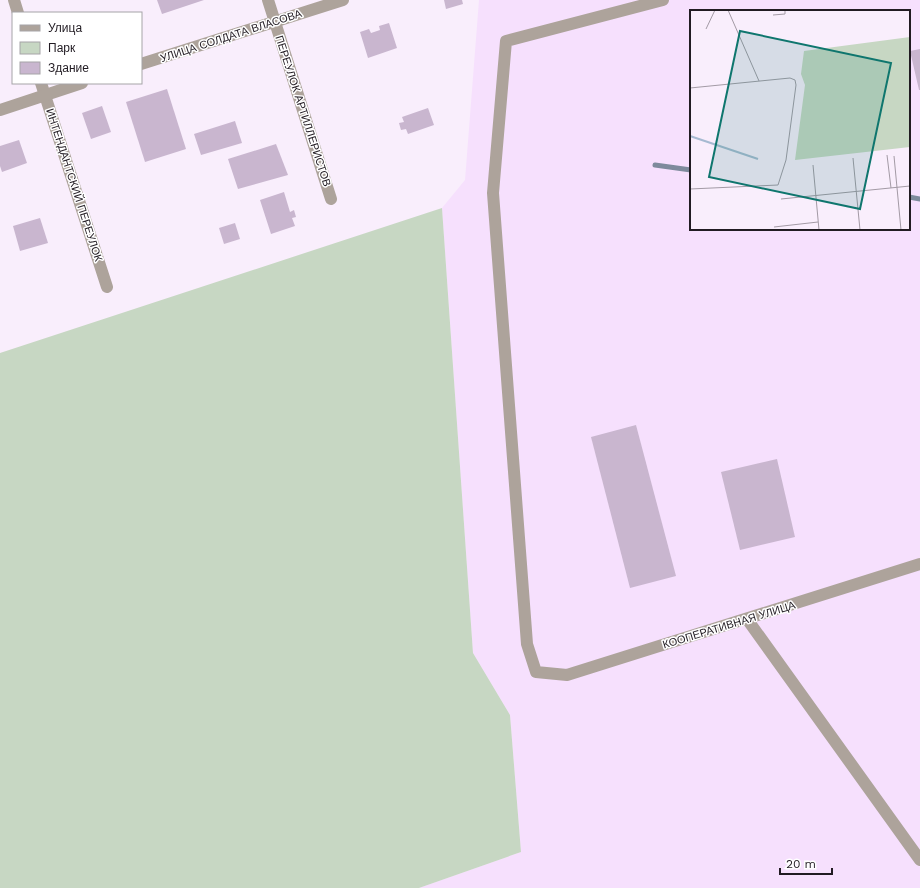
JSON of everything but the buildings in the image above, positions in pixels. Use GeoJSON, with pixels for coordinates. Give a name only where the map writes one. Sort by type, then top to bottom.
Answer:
{"type":"FeatureCollection","features":[{"type":"Feature","properties":{"kind":"street"},"geometry":{"type":"LineString","coordinates":[[14,0],[18,12]]}},
{"type":"Feature","properties":{"kind":"street","name":"ПЕРЕУЛОК АРТИЛЛЕРИСТОВ"},"geometry":{"type":"LineString","coordinates":[[268,0],[331,199]]}},
{"type":"Feature","properties":{"kind":"street","name":"УЛИЦА СОЛДАТА ВЛАСОВА"},"geometry":{"type":"LineString","coordinates":[[142,64],[343,0]]}},
{"type":"Feature","properties":{"kind":"street","name":"КООПЕРАТИВНАЯ УЛИЦА"},"geometry":{"type":"LineString","coordinates":[[663,0],[506,41],[493,193],[527,644],[536,672],[567,676],[920,564]]}},
{"type":"Feature","properties":{"kind":"street","name":"ИНТЕНДАНТСКИЙ ПЕРЕУЛОК"},"geometry":{"type":"LineString","coordinates":[[41,84],[107,287]]}},
{"type":"Feature","properties":{"kind":"street"},"geometry":{"type":"LineString","coordinates":[[0,110],[79,84]]}},
{"type":"Feature","properties":{"kind":"street"},"geometry":{"type":"LineString","coordinates":[[747,619],[920,860]]}},
{"type":"Feature","properties":{"kind":"shaded area"},"geometry":{"type":"Polygon","coordinates":[[[479,0],[920,0],[920,888],[419,888],[521,852],[510,715],[473,653],[442,208],[465,180],[479,0]]]}},
{"type":"Feature","properties":{"kind":"green space"},"geometry":{"type":"Polygon","coordinates":[[[442,208],[473,653],[510,715],[521,852],[419,888],[0,888],[0,353],[442,208]]]}},
{"type":"Feature","properties":{"kind":"waterway"},"geometry":{"type":"LineString","coordinates":[[655,165],[690,170]]}},
{"type":"Feature","properties":{"kind":"waterway"},"geometry":{"type":"LineString","coordinates":[[910,197],[920,199]]}}]}
